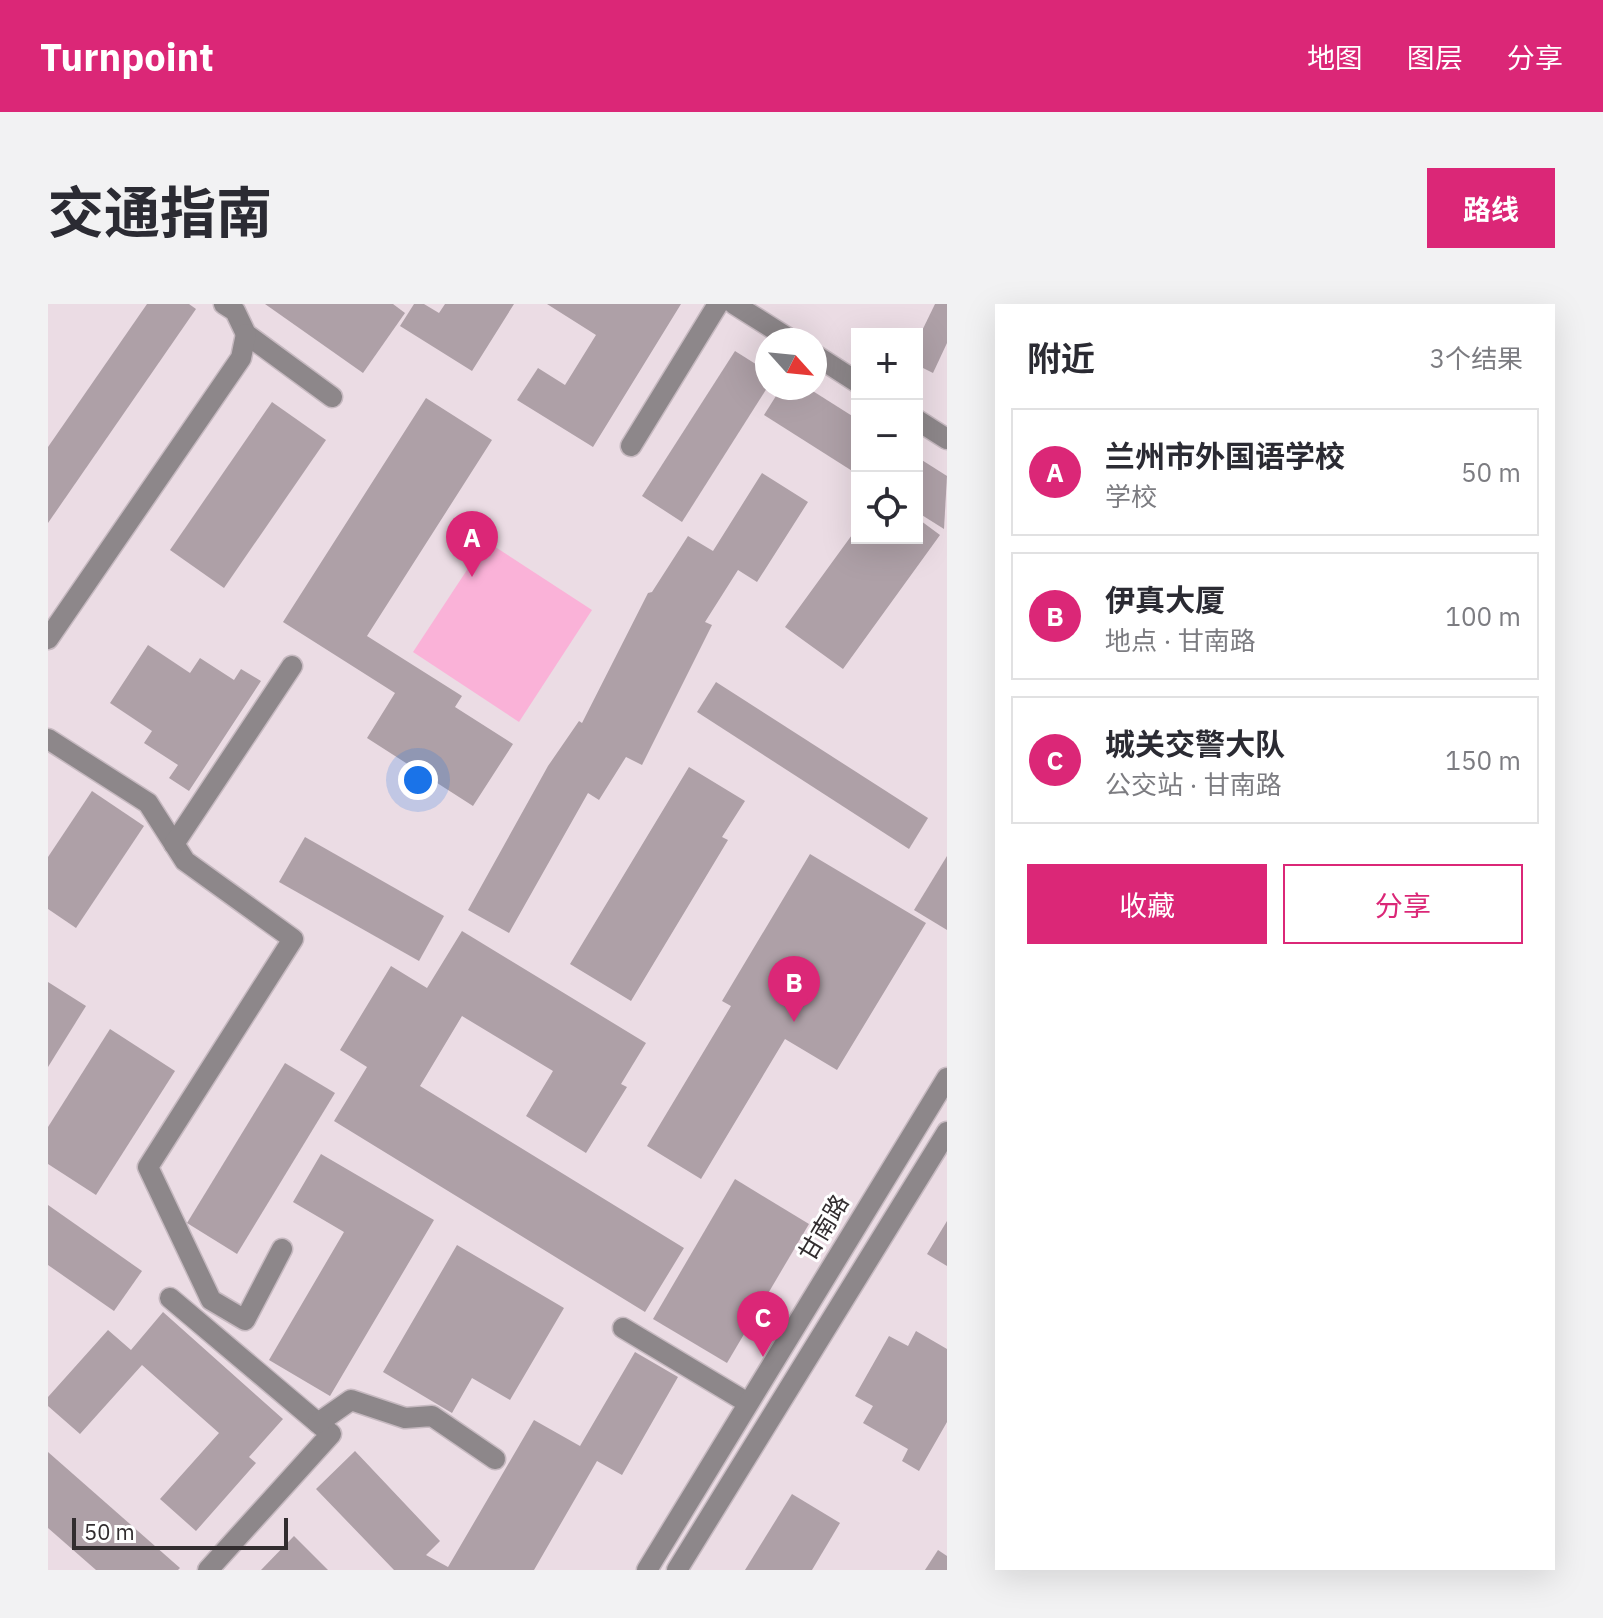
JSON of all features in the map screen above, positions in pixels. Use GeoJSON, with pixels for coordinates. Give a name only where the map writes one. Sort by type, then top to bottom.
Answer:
{"type":"FeatureCollection","features":[{"type":"Feature","properties":{"kind":"street"},"geometry":{"type":"LineString","coordinates":[[224,304],[235,311],[246,334],[332,397]]}},
{"type":"Feature","properties":{"kind":"street"},"geometry":{"type":"LineString","coordinates":[[631,446],[718,304]]}},
{"type":"Feature","properties":{"kind":"street"},"geometry":{"type":"LineString","coordinates":[[734,304],[772,328]]}},
{"type":"Feature","properties":{"kind":"street"},"geometry":{"type":"LineString","coordinates":[[48,639],[241,358],[246,334]]}},
{"type":"Feature","properties":{"kind":"street"},"geometry":{"type":"LineString","coordinates":[[827,363],[851,378]]}},
{"type":"Feature","properties":{"kind":"street"},"geometry":{"type":"LineString","coordinates":[[923,424],[947,439]]}},
{"type":"Feature","properties":{"kind":"street"},"geometry":{"type":"LineString","coordinates":[[174,844],[292,666]]}},
{"type":"Feature","properties":{"kind":"street"},"geometry":{"type":"LineString","coordinates":[[48,739],[148,803],[185,861],[293,939],[148,1167],[211,1300],[245,1320],[282,1249]]}},
{"type":"Feature","properties":{"kind":"street","name":"甘南路"},"geometry":{"type":"LineString","coordinates":[[647,1570],[947,1078]]}},
{"type":"Feature","properties":{"kind":"street"},"geometry":{"type":"LineString","coordinates":[[677,1570],[947,1132]]}},
{"type":"Feature","properties":{"kind":"street"},"geometry":{"type":"LineString","coordinates":[[170,1298],[331,1434],[208,1570]]}},
{"type":"Feature","properties":{"kind":"street"},"geometry":{"type":"LineString","coordinates":[[623,1328],[748,1403]]}},
{"type":"Feature","properties":{"kind":"street"},"geometry":{"type":"LineString","coordinates":[[318,1423],[351,1400],[405,1418],[432,1416],[495,1459]]}},
{"type":"Feature","properties":{"kind":"shaded area"},"geometry":{"type":"Polygon","coordinates":[[[486,541],[592,610],[519,722],[413,652],[486,541]]]}},
{"type":"Feature","properties":{"kind":"building"},"geometry":{"type":"Polygon","coordinates":[[[147,304],[189,304],[196,309],[48,523],[48,447],[147,304]]]}},
{"type":"Feature","properties":{"kind":"building"},"geometry":{"type":"Polygon","coordinates":[[[265,304],[393,304],[405,313],[363,373],[265,304]]]}},
{"type":"Feature","properties":{"kind":"building"},"geometry":{"type":"Polygon","coordinates":[[[414,304],[424,304],[439,313],[445,304],[514,304],[472,371],[400,326],[414,304]]]}},
{"type":"Feature","properties":{"kind":"building"},"geometry":{"type":"Polygon","coordinates":[[[547,304],[681,304],[593,447],[517,400],[538,368],[565,385],[596,335],[547,304]]]}},
{"type":"Feature","properties":{"kind":"building"},"geometry":{"type":"Polygon","coordinates":[[[935,304],[947,304],[947,343],[933,373],[923,368],[923,329],[935,304]]]}},
{"type":"Feature","properties":{"kind":"building"},"geometry":{"type":"Polygon","coordinates":[[[735,351],[755,364],[755,400],[759,400],[682,522],[642,496],[735,351]]]}},
{"type":"Feature","properties":{"kind":"building"},"geometry":{"type":"Polygon","coordinates":[[[426,398],[492,440],[367,636],[462,696],[455,707],[513,744],[473,806],[367,738],[395,693],[283,622],[426,398]]]}},
{"type":"Feature","properties":{"kind":"building"},"geometry":{"type":"Polygon","coordinates":[[[773,400],[827,400],[851,415],[851,470],[764,415],[773,400]]]}},
{"type":"Feature","properties":{"kind":"building"},"geometry":{"type":"Polygon","coordinates":[[[272,402],[326,440],[224,588],[170,550],[272,402]]]}},
{"type":"Feature","properties":{"kind":"building"},"geometry":{"type":"Polygon","coordinates":[[[923,461],[947,476],[944,529],[923,516],[923,461]]]}},
{"type":"Feature","properties":{"kind":"building"},"geometry":{"type":"Polygon","coordinates":[[[762,473],[808,502],[757,582],[738,570],[705,622],[712,625],[642,765],[626,757],[599,800],[588,793],[509,933],[468,910],[548,766],[579,721],[582,723],[648,593],[652,592],[688,536],[713,551],[762,473]]]}},
{"type":"Feature","properties":{"kind":"building"},"geometry":{"type":"Polygon","coordinates":[[[923,522],[940,535],[843,669],[785,627],[851,536],[851,544],[923,544],[923,522]]]}},
{"type":"Feature","properties":{"kind":"building"},"geometry":{"type":"Polygon","coordinates":[[[148,645],[190,673],[200,658],[234,680],[241,669],[261,681],[189,791],[169,778],[178,765],[144,743],[152,731],[110,703],[148,645]]]}},
{"type":"Feature","properties":{"kind":"building"},"geometry":{"type":"Polygon","coordinates":[[[716,682],[928,818],[909,849],[697,712],[716,682]]]}},
{"type":"Feature","properties":{"kind":"building"},"geometry":{"type":"Polygon","coordinates":[[[689,767],[745,801],[722,837],[728,840],[631,1001],[570,964],[689,767]]]}},
{"type":"Feature","properties":{"kind":"building"},"geometry":{"type":"Polygon","coordinates":[[[92,791],[144,826],[76,928],[48,909],[48,857],[92,791]]]}},
{"type":"Feature","properties":{"kind":"building"},"geometry":{"type":"Polygon","coordinates":[[[305,837],[444,916],[419,961],[279,882],[305,837]]]}},
{"type":"Feature","properties":{"kind":"building"},"geometry":{"type":"Polygon","coordinates":[[[810,854],[926,923],[837,1070],[785,1039],[701,1179],[647,1146],[731,1006],[722,1001],[810,854]]]}},
{"type":"Feature","properties":{"kind":"building"},"geometry":{"type":"Polygon","coordinates":[[[947,856],[947,930],[914,910],[947,856]]]}},
{"type":"Feature","properties":{"kind":"building"},"geometry":{"type":"Polygon","coordinates":[[[462,931],[646,1043],[621,1084],[627,1087],[586,1153],[526,1116],[553,1071],[462,1016],[420,1086],[684,1248],[645,1312],[334,1121],[367,1067],[340,1050],[391,966],[427,988],[462,931]]]}},
{"type":"Feature","properties":{"kind":"building"},"geometry":{"type":"Polygon","coordinates":[[[48,982],[86,1006],[48,1067],[48,982]]]}},
{"type":"Feature","properties":{"kind":"building"},"geometry":{"type":"Polygon","coordinates":[[[110,1029],[175,1071],[96,1195],[48,1164],[48,1127],[110,1029]]]}},
{"type":"Feature","properties":{"kind":"building"},"geometry":{"type":"Polygon","coordinates":[[[285,1063],[335,1093],[237,1254],[187,1223],[285,1063]]]}},
{"type":"Feature","properties":{"kind":"building"},"geometry":{"type":"Polygon","coordinates":[[[321,1154],[434,1220],[330,1396],[269,1360],[344,1232],[293,1202],[321,1154]]]}},
{"type":"Feature","properties":{"kind":"building"},"geometry":{"type":"Polygon","coordinates":[[[735,1179],[809,1224],[727,1363],[653,1319],[735,1179]]]}},
{"type":"Feature","properties":{"kind":"building"},"geometry":{"type":"Polygon","coordinates":[[[48,1205],[142,1271],[114,1311],[48,1265],[48,1205]]]}},
{"type":"Feature","properties":{"kind":"building"},"geometry":{"type":"Polygon","coordinates":[[[947,1221],[947,1266],[927,1254],[947,1221]]]}},
{"type":"Feature","properties":{"kind":"building"},"geometry":{"type":"Polygon","coordinates":[[[457,1245],[564,1308],[510,1400],[472,1378],[452,1413],[383,1372],[457,1245]]]}},
{"type":"Feature","properties":{"kind":"building"},"geometry":{"type":"Polygon","coordinates":[[[163,1312],[283,1419],[249,1457],[256,1463],[196,1531],[160,1499],[219,1433],[142,1365],[80,1434],[48,1406],[48,1397],[108,1330],[131,1350],[163,1312]]]}},
{"type":"Feature","properties":{"kind":"building"},"geometry":{"type":"Polygon","coordinates":[[[916,1331],[947,1349],[947,1422],[919,1471],[902,1461],[908,1449],[863,1423],[873,1406],[855,1396],[889,1336],[908,1346],[916,1331]]]}},
{"type":"Feature","properties":{"kind":"building"},"geometry":{"type":"Polygon","coordinates":[[[635,1352],[678,1377],[622,1475],[597,1461],[534,1570],[394,1570],[316,1489],[355,1451],[440,1541],[426,1555],[448,1567],[534,1420],[580,1446],[635,1352]]]}},
{"type":"Feature","properties":{"kind":"building"},"geometry":{"type":"Polygon","coordinates":[[[48,1452],[180,1568],[96,1570],[48,1528],[48,1452]]]}},
{"type":"Feature","properties":{"kind":"building"},"geometry":{"type":"Polygon","coordinates":[[[792,1494],[840,1523],[812,1570],[745,1570],[792,1494]]]}},
{"type":"Feature","properties":{"kind":"building"},"geometry":{"type":"Polygon","coordinates":[[[294,1536],[328,1570],[261,1570],[294,1536]]]}},
{"type":"Feature","properties":{"kind":"building"},"geometry":{"type":"Polygon","coordinates":[[[938,1550],[947,1556],[947,1570],[925,1570],[938,1550]]]}},
{"type":"Feature","properties":{"kind":"place","name":"兰州市外国语学校"},"geometry":{"type":"Point","coordinates":[472,577]}},
{"type":"Feature","properties":{"kind":"place","name":"伊真大厦"},"geometry":{"type":"Point","coordinates":[794,1022]}},
{"type":"Feature","properties":{"kind":"place","name":"城关交警大队"},"geometry":{"type":"Point","coordinates":[763,1357]}}]}
